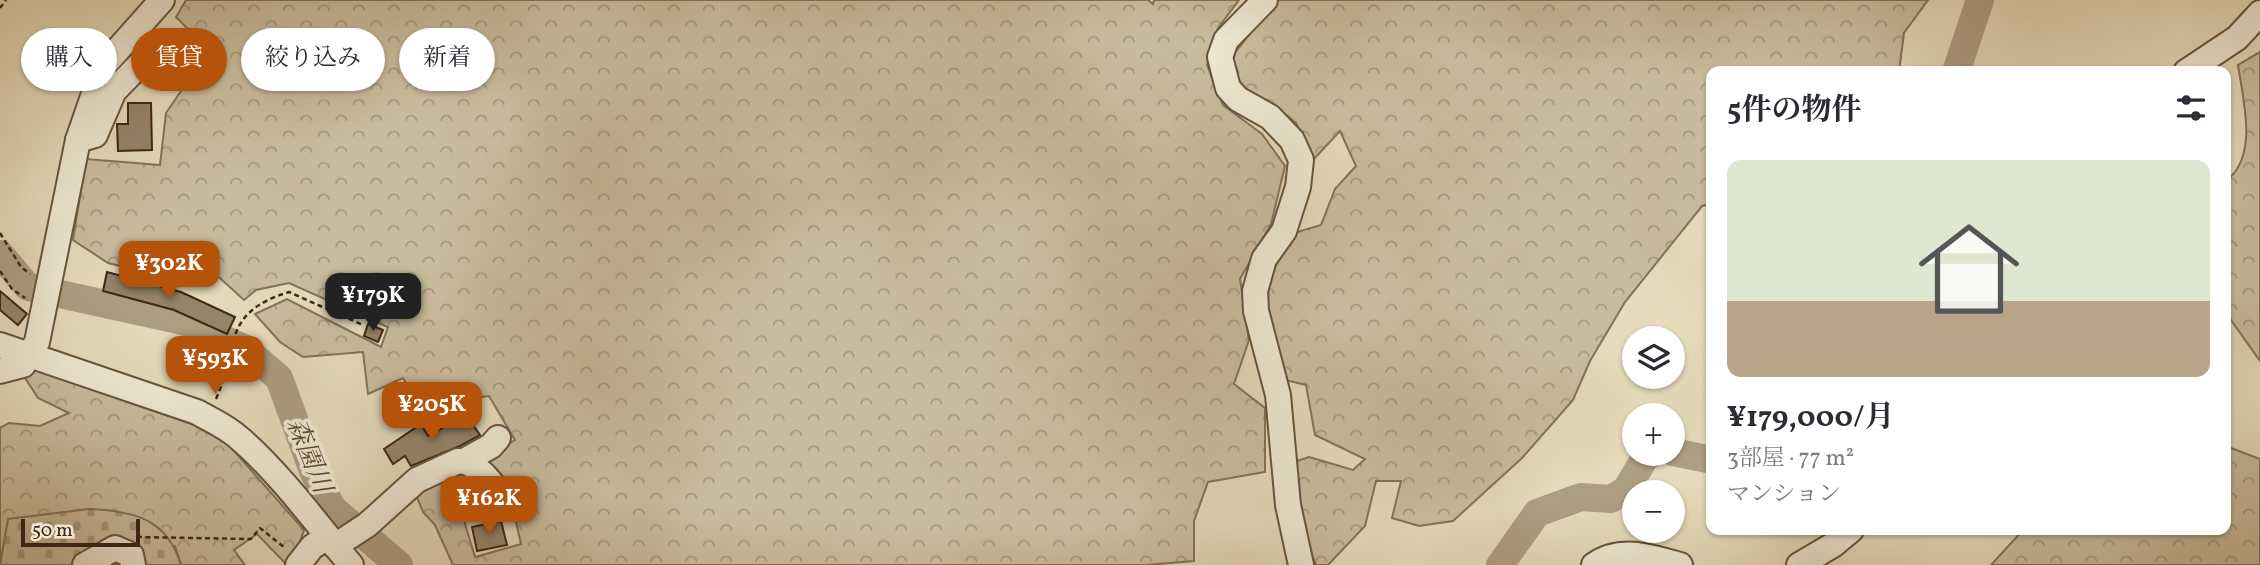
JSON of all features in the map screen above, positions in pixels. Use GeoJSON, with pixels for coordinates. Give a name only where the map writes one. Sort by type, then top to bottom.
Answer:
{"type":"FeatureCollection","features":[{"type":"Feature","properties":{"kind":"street"},"geometry":{"type":"LineString","coordinates":[[0,371],[23,365],[37,342],[78,140],[106,63],[162,0]]}},
{"type":"Feature","properties":{"kind":"street"},"geometry":{"type":"LineString","coordinates":[[1265,0],[1226,40],[1220,57],[1228,88],[1238,99],[1270,117],[1292,140],[1301,160],[1298,187],[1284,231],[1264,259],[1255,291],[1256,311],[1278,395],[1288,505],[1294,546],[1301,565]]}},
{"type":"Feature","properties":{"kind":"street"},"geometry":{"type":"LineString","coordinates":[[2195,66],[2237,38],[2260,13]]}},
{"type":"Feature","properties":{"kind":"street"},"geometry":{"type":"LineString","coordinates":[[78,140],[95,135],[114,91],[131,74]]}},
{"type":"Feature","properties":{"kind":"street"},"geometry":{"type":"LineString","coordinates":[[0,345],[208,418],[239,437],[346,535],[351,565]]}},
{"type":"Feature","properties":{"kind":"street"},"geometry":{"type":"LineString","coordinates":[[299,563],[346,535],[418,480],[458,461],[464,461],[491,446],[498,438]]}},
{"type":"Feature","properties":{"kind":"street"},"geometry":{"type":"LineString","coordinates":[[464,461],[489,481],[502,496],[505,508]]}},
{"type":"Feature","properties":{"kind":"street"},"geometry":{"type":"LineString","coordinates":[[1799,565],[1845,535]]}},
{"type":"Feature","properties":{"kind":"street"},"geometry":{"type":"LineString","coordinates":[[85,565],[115,548],[131,555],[133,565]]}},
{"type":"Feature","properties":{"kind":"street"},"geometry":{"type":"LineString","coordinates":[[1594,565],[1618,555],[1642,554],[1680,565]]}},
{"type":"Feature","properties":{"kind":"path"},"geometry":{"type":"LineString","coordinates":[[0,8],[6,0]]}},
{"type":"Feature","properties":{"kind":"path"},"geometry":{"type":"LineString","coordinates":[[0,233],[21,267],[46,294]]}},
{"type":"Feature","properties":{"kind":"path"},"geometry":{"type":"LineString","coordinates":[[0,271],[12,289],[46,294]]}},
{"type":"Feature","properties":{"kind":"path"},"geometry":{"type":"LineString","coordinates":[[208,418],[228,371],[228,352],[242,318],[250,309],[267,299],[289,292],[363,325]]}},
{"type":"Feature","properties":{"kind":"path"},"geometry":{"type":"LineString","coordinates":[[141,534],[179,539],[251,539],[260,528],[299,563]]}},
{"type":"Feature","properties":{"kind":"green space"},"geometry":{"type":"Polygon","coordinates":[[[186,0],[1148,0],[1153,4],[1154,0],[1239,0],[1218,28],[1207,65],[1223,105],[1262,134],[1285,166],[1271,224],[1240,279],[1249,340],[1234,384],[1265,408],[1265,472],[1208,482],[1194,521],[1194,561],[1146,565],[453,565],[435,525],[423,512],[416,495],[460,472],[486,496],[463,517],[475,557],[521,544],[510,495],[477,462],[515,440],[489,396],[419,405],[403,378],[368,394],[363,352],[303,357],[280,342],[255,314],[287,299],[381,347],[388,327],[289,283],[256,290],[244,300],[211,270],[174,279],[108,263],[73,240],[86,159],[160,165],[166,113],[181,91],[227,91],[227,28],[187,28],[176,17],[186,0]]]}},
{"type":"Feature","properties":{"kind":"green space"},"geometry":{"type":"Polygon","coordinates":[[[1276,0],[1928,0],[1904,33],[1900,66],[1706,66],[1706,205],[1702,206],[1625,302],[1590,361],[1573,400],[1522,458],[1453,521],[1419,526],[1392,518],[1401,481],[1376,481],[1365,526],[1328,565],[1316,565],[1303,533],[1294,462],[1309,457],[1353,470],[1365,459],[1315,435],[1306,385],[1285,380],[1268,306],[1269,278],[1294,233],[1321,225],[1335,189],[1356,166],[1340,131],[1313,160],[1296,123],[1266,100],[1238,86],[1232,66],[1235,53],[1276,0]]]}},
{"type":"Feature","properties":{"kind":"green space"},"geometry":{"type":"Polygon","coordinates":[[[2260,52],[2260,361],[2231,320],[2231,176],[2242,157],[2246,143],[2245,110],[2238,65],[2260,52]]]}},
{"type":"Feature","properties":{"kind":"green space"},"geometry":{"type":"Polygon","coordinates":[[[30,368],[192,424],[228,444],[304,530],[292,565],[287,565],[257,534],[234,550],[245,565],[181,565],[175,546],[1,555],[0,558],[0,428],[9,423],[40,426],[69,413],[38,398],[25,378],[30,368]]]}},
{"type":"Feature","properties":{"kind":"green space"},"geometry":{"type":"Polygon","coordinates":[[[2231,448],[2260,459],[2260,565],[1991,565],[2018,535],[2231,535],[2231,448]]]}},
{"type":"Feature","properties":{"kind":"green space"},"geometry":{"type":"Polygon","coordinates":[[[89,509],[120,512],[146,520],[167,537],[181,565],[0,565],[8,519],[89,509]]]}},
{"type":"Feature","properties":{"kind":"building"},"geometry":{"type":"Polygon","coordinates":[[[128,103],[151,103],[152,150],[118,151],[117,124],[128,124],[128,103]]]}},
{"type":"Feature","properties":{"kind":"building"},"geometry":{"type":"Polygon","coordinates":[[[107,272],[181,292],[235,317],[227,334],[174,310],[103,291],[107,272]]]}},
{"type":"Feature","properties":{"kind":"building"},"geometry":{"type":"Polygon","coordinates":[[[0,291],[27,314],[18,325],[0,310],[0,291]]]}},
{"type":"Feature","properties":{"kind":"building"},"geometry":{"type":"Polygon","coordinates":[[[368,324],[383,330],[378,342],[364,336],[368,324]]]}},
{"type":"Feature","properties":{"kind":"building"},"geometry":{"type":"Polygon","coordinates":[[[466,415],[480,435],[460,446],[411,466],[405,456],[393,464],[384,449],[421,424],[428,436],[466,415]]]}},
{"type":"Feature","properties":{"kind":"building"},"geometry":{"type":"Polygon","coordinates":[[[501,521],[507,545],[477,551],[472,527],[501,521]]]}},
{"type":"Feature","properties":{"kind":"waterway","name":"森園川"},"geometry":{"type":"LineString","coordinates":[[1958,66],[1980,0]]}},
{"type":"Feature","properties":{"kind":"waterway","name":"森園川"},"geometry":{"type":"LineString","coordinates":[[0,254],[28,287],[183,321],[244,348],[279,378],[313,471],[332,508],[399,565]]}},
{"type":"Feature","properties":{"kind":"waterway","name":"森園川"},"geometry":{"type":"LineString","coordinates":[[1685,454],[1706,459]]}},
{"type":"Feature","properties":{"kind":"waterway","name":"森園川"},"geometry":{"type":"LineString","coordinates":[[1500,565],[1537,513],[1581,497],[1611,499],[1626,490],[1640,466]]}}]}
